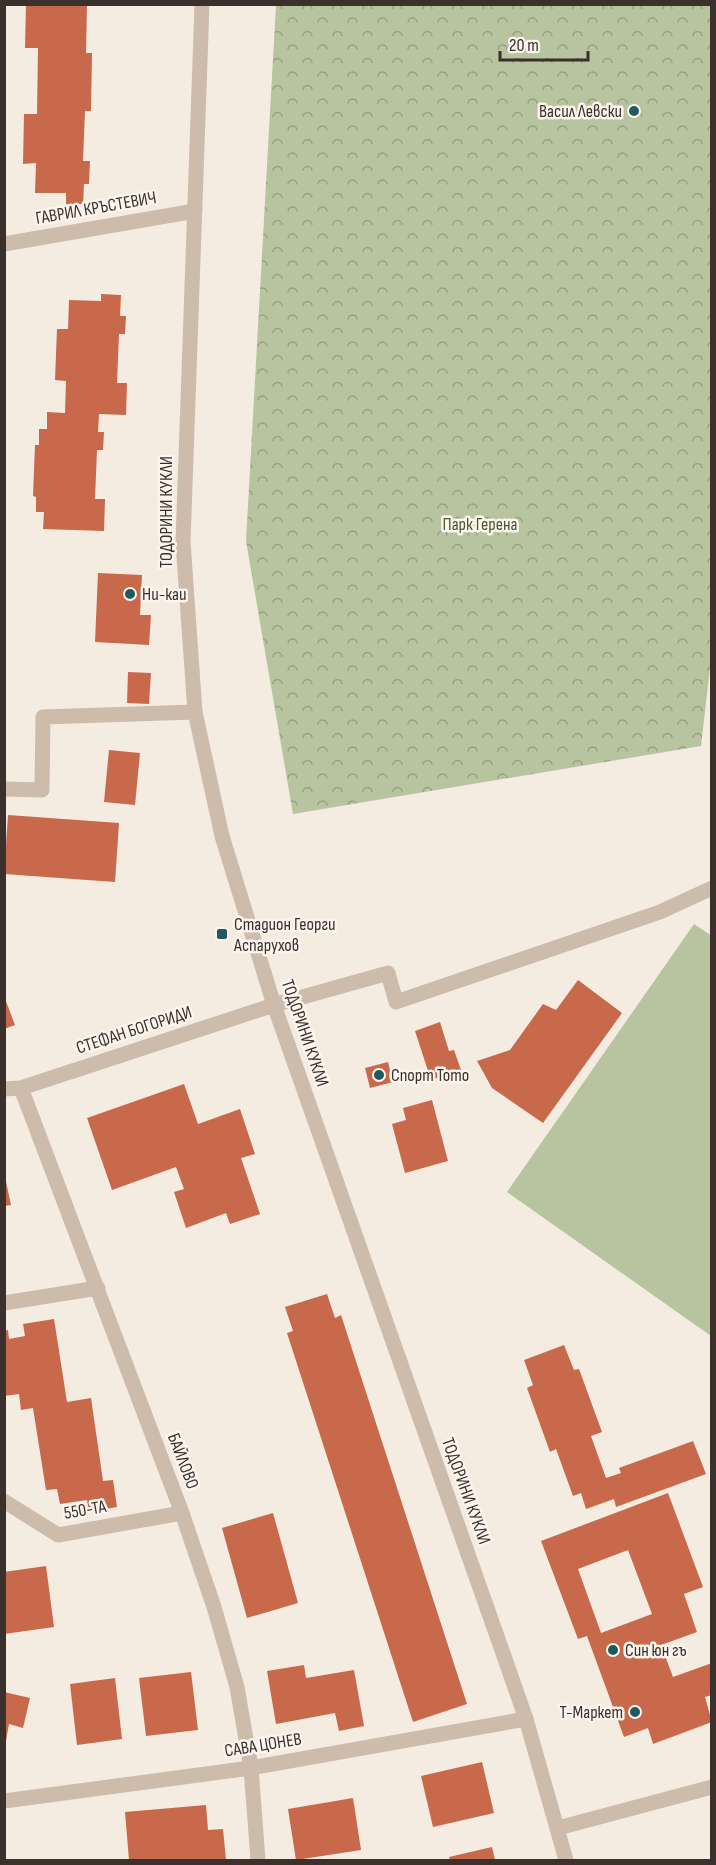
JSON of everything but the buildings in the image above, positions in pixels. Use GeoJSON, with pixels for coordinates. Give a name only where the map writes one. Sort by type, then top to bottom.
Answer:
{"type":"FeatureCollection","features":[{"type":"Feature","properties":{"kind":"street","name":"ТОДОРИНИ КУКЛИ"},"geometry":{"type":"LineString","coordinates":[[202,4],[183,542],[195,712],[222,836],[274,1005],[526,1719],[566,1860]]}},
{"type":"Feature","properties":{"kind":"street","name":"ГАВРИЛ КРЪСТЕВИЧ"},"geometry":{"type":"LineString","coordinates":[[4,244],[195,211]]}},
{"type":"Feature","properties":{"kind":"street"},"geometry":{"type":"LineString","coordinates":[[4,789],[42,790],[43,717],[195,712]]}},
{"type":"Feature","properties":{"kind":"street","name":"СТЕФАН БОГОРИДИ"},"geometry":{"type":"LineString","coordinates":[[4,1089],[21,1088],[274,1005],[388,973],[396,1002],[660,912],[711,888]]}},
{"type":"Feature","properties":{"kind":"street","name":"БАЙЛОВО"},"geometry":{"type":"LineString","coordinates":[[21,1088],[182,1513],[214,1607],[237,1687],[251,1768],[258,1860]]}},
{"type":"Feature","properties":{"kind":"street"},"geometry":{"type":"LineString","coordinates":[[4,1302],[98,1288]]}},
{"type":"Feature","properties":{"kind":"street","name":"550-ТА"},"geometry":{"type":"LineString","coordinates":[[4,1501],[58,1535],[182,1513]]}},
{"type":"Feature","properties":{"kind":"street","name":"САВА ЦОНЕВ"},"geometry":{"type":"LineString","coordinates":[[4,1801],[251,1768],[526,1719]]}},
{"type":"Feature","properties":{"kind":"street"},"geometry":{"type":"LineString","coordinates":[[558,1828],[706,1789]]}},
{"type":"Feature","properties":{"kind":"green space","name":"Парк Герена"},"geometry":{"type":"Polygon","coordinates":[[[276,5],[711,5],[712,651],[701,746],[293,814],[246,541],[276,5]]]}},
{"type":"Feature","properties":{"kind":"green space"},"geometry":{"type":"Polygon","coordinates":[[[694,924],[712,936],[711,1336],[507,1192],[694,924]]]}},
{"type":"Feature","properties":{"kind":"place","name":"Васил Левски"},"geometry":{"type":"Point","coordinates":[634,111]}},
{"type":"Feature","properties":{"kind":"place","name":"Ни-каи"},"geometry":{"type":"Point","coordinates":[130,594]}},
{"type":"Feature","properties":{"kind":"place","name":"Стадион Георги Аспарухов"},"geometry":{"type":"Point","coordinates":[222,934]}},
{"type":"Feature","properties":{"kind":"place","name":"Спорт Тото"},"geometry":{"type":"Point","coordinates":[379,1075]}},
{"type":"Feature","properties":{"kind":"place","name":"Син юн гъ"},"geometry":{"type":"Point","coordinates":[613,1650]}},
{"type":"Feature","properties":{"kind":"place","name":"Т-Маркет"},"geometry":{"type":"Point","coordinates":[635,1712]}}]}
